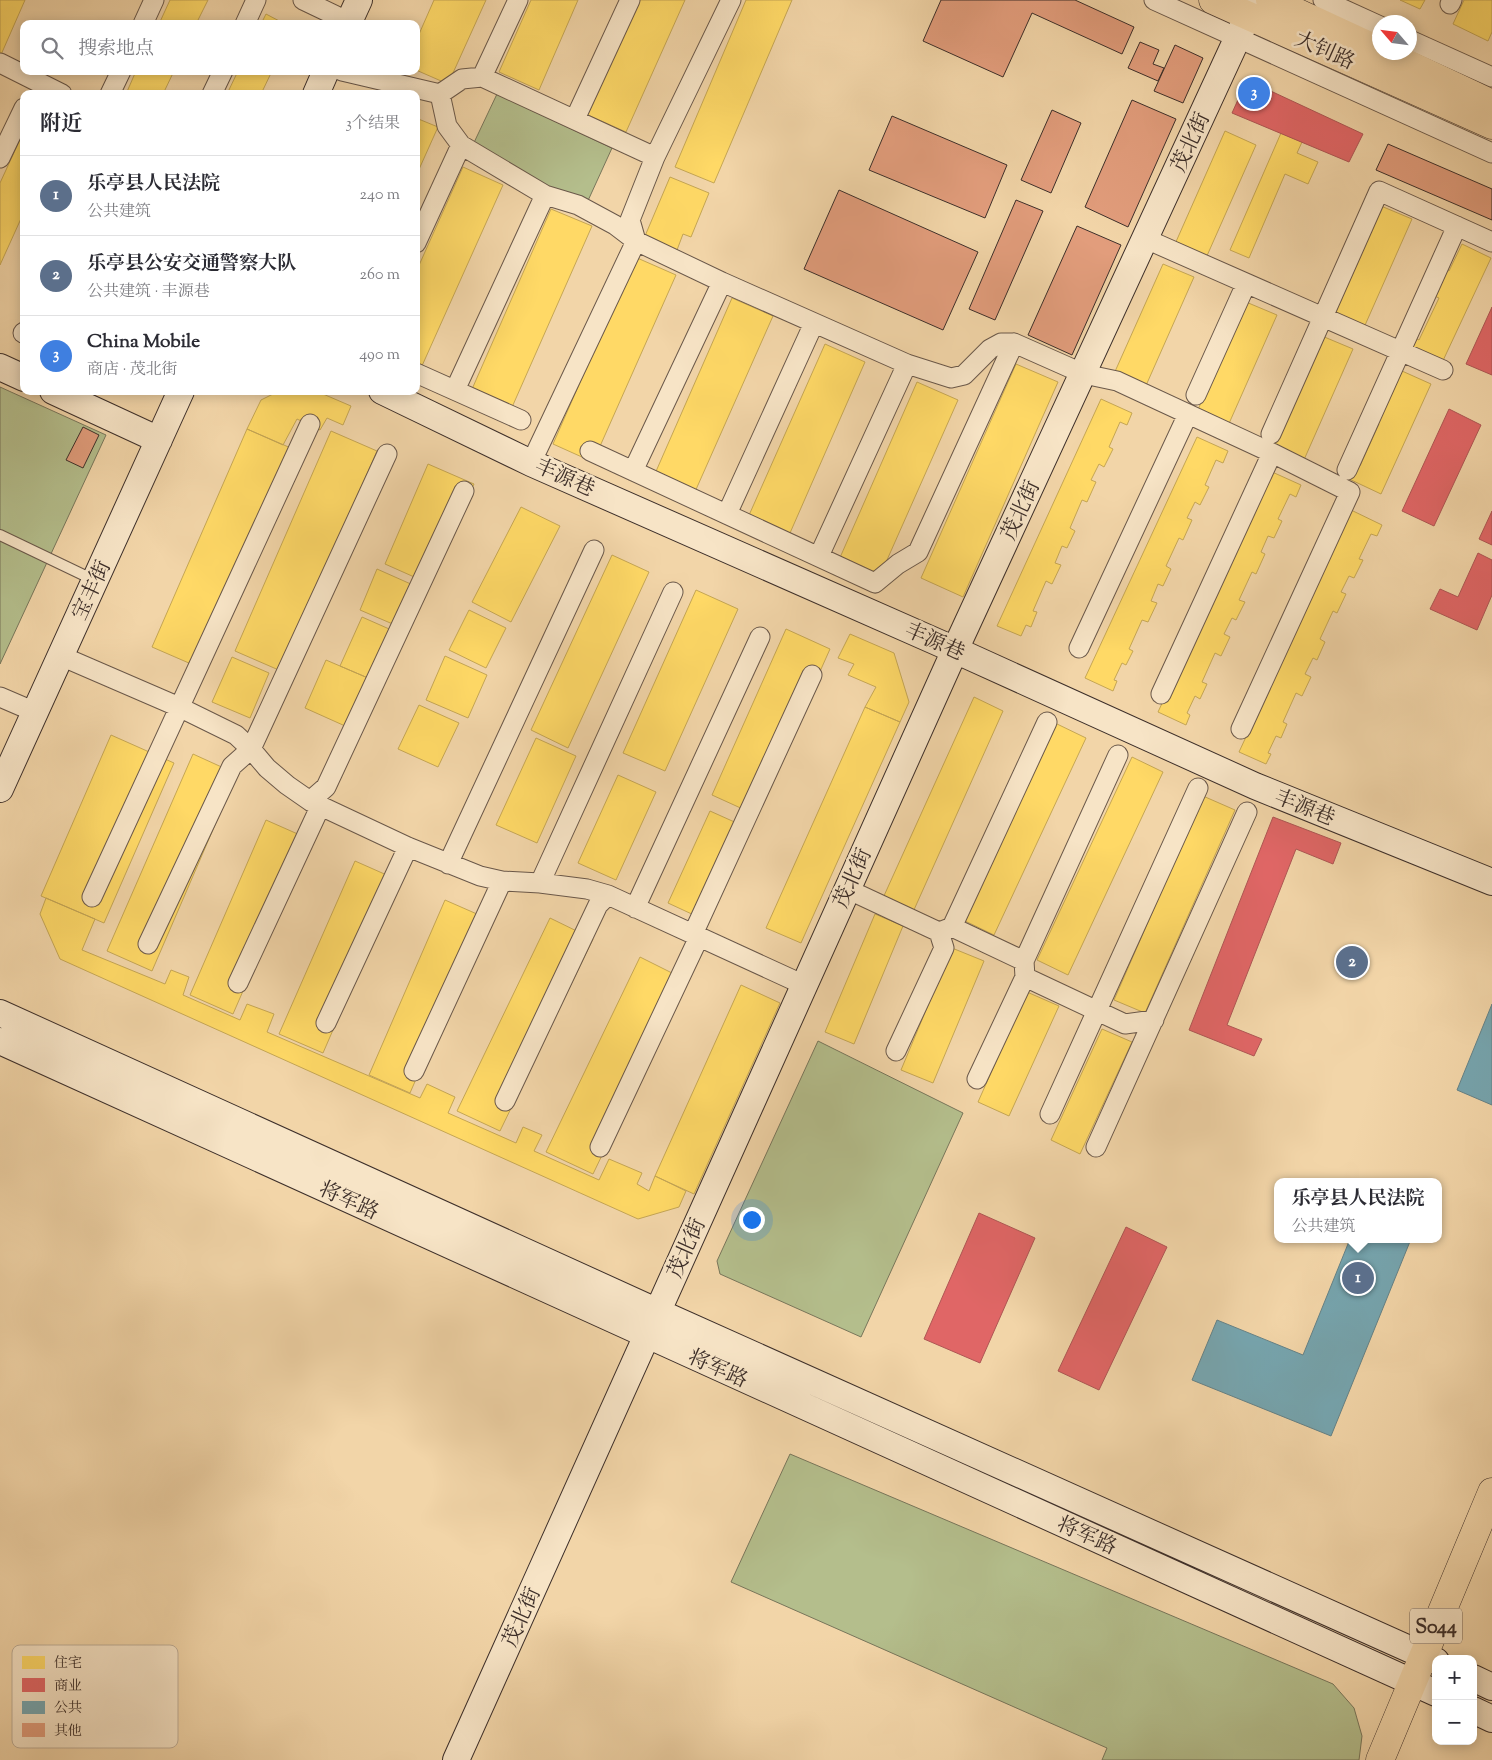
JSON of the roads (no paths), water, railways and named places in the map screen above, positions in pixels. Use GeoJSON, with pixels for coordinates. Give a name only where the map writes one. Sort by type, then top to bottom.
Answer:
{"type":"FeatureCollection","features":[{"type":"Feature","properties":{"kind":"main road","name":"大钊路"},"geometry":{"type":"LineString","coordinates":[[1213,0],[1246,18],[1492,125]]}},
{"type":"Feature","properties":{"kind":"main road","name":"大钊路"},"geometry":{"type":"LineString","coordinates":[[1270,0],[1372,48]]}},
{"type":"Feature","properties":{"kind":"main road","name":"大钊路"},"geometry":{"type":"LineString","coordinates":[[1398,60],[1492,104]]}},
{"type":"Feature","properties":{"kind":"main road","name":"S044"},"geometry":{"type":"LineString","coordinates":[[1380,1760],[1424,1688],[1430,1658],[1492,1492]]}},
{"type":"Feature","properties":{"kind":"street"},"geometry":{"type":"LineString","coordinates":[[145,20],[154,0]]}},
{"type":"Feature","properties":{"kind":"street"},"geometry":{"type":"LineString","coordinates":[[247,20],[256,0]]}},
{"type":"Feature","properties":{"kind":"street"},"geometry":{"type":"LineString","coordinates":[[302,0],[352,15]]}},
{"type":"Feature","properties":{"kind":"street"},"geometry":{"type":"LineString","coordinates":[[482,77],[518,0]]}},
{"type":"Feature","properties":{"kind":"street"},"geometry":{"type":"LineString","coordinates":[[575,119],[630,0]]}},
{"type":"Feature","properties":{"kind":"street"},"geometry":{"type":"LineString","coordinates":[[531,463],[636,241],[630,220],[655,157],[731,0]]}},
{"type":"Feature","properties":{"kind":"street"},"geometry":{"type":"LineString","coordinates":[[1154,0],[1246,18],[1492,153]]}},
{"type":"Feature","properties":{"kind":"street"},"geometry":{"type":"LineString","coordinates":[[1322,0],[1372,22]]}},
{"type":"Feature","properties":{"kind":"street","name":"茂北街"},"geometry":{"type":"LineString","coordinates":[[456,1760],[955,650],[1084,374],[1246,18]]}},
{"type":"Feature","properties":{"kind":"street"},"geometry":{"type":"LineString","coordinates":[[1417,43],[1492,77]]}},
{"type":"Feature","properties":{"kind":"street"},"geometry":{"type":"LineString","coordinates":[[0,63],[33,87],[45,90]]}},
{"type":"Feature","properties":{"kind":"street"},"geometry":{"type":"LineString","coordinates":[[112,90],[119,75]]}},
{"type":"Feature","properties":{"kind":"street"},"geometry":{"type":"LineString","coordinates":[[214,90],[221,75]]}},
{"type":"Feature","properties":{"kind":"street"},"geometry":{"type":"LineString","coordinates":[[318,90],[324,75]]}},
{"type":"Feature","properties":{"kind":"street"},"geometry":{"type":"LineString","coordinates":[[359,75],[440,94],[462,79],[482,77],[655,157]]}},
{"type":"Feature","properties":{"kind":"street"},"geometry":{"type":"LineString","coordinates":[[440,94],[447,126],[461,145],[545,195],[578,205],[615,225],[636,241],[722,282],[907,364],[951,378],[964,375],[990,349],[1001,343],[1014,343],[1084,374],[1117,381],[1272,453],[1350,492],[1241,729]]}},
{"type":"Feature","properties":{"kind":"street"},"geometry":{"type":"LineString","coordinates":[[0,158],[20,116]]}},
{"type":"Feature","properties":{"kind":"street"},"geometry":{"type":"LineString","coordinates":[[420,234],[461,145]]}},
{"type":"Feature","properties":{"kind":"street"},"geometry":{"type":"LineString","coordinates":[[1271,434],[1379,191],[1492,242]]}},
{"type":"Feature","properties":{"kind":"street"},"geometry":{"type":"LineString","coordinates":[[455,390],[545,195]]}},
{"type":"Feature","properties":{"kind":"street"},"geometry":{"type":"LineString","coordinates":[[1347,470],[1456,226]]}},
{"type":"Feature","properties":{"kind":"street"},"geometry":{"type":"LineString","coordinates":[[1146,239],[1444,370]]}},
{"type":"Feature","properties":{"kind":"street"},"geometry":{"type":"LineString","coordinates":[[633,472],[722,282]]}},
{"type":"Feature","properties":{"kind":"street"},"geometry":{"type":"LineString","coordinates":[[1196,395],[1246,284]]}},
{"type":"Feature","properties":{"kind":"street"},"geometry":{"type":"LineString","coordinates":[[727,514],[814,323]]}},
{"type":"Feature","properties":{"kind":"street"},"geometry":{"type":"LineString","coordinates":[[590,451],[875,583],[898,564],[918,552],[1014,343]]}},
{"type":"Feature","properties":{"kind":"street"},"geometry":{"type":"LineString","coordinates":[[819,556],[907,364]]}},
{"type":"Feature","properties":{"kind":"street"},"geometry":{"type":"LineString","coordinates":[[0,367],[20,376]]}},
{"type":"Feature","properties":{"kind":"street"},"geometry":{"type":"LineString","coordinates":[[420,374],[521,420]]}},
{"type":"Feature","properties":{"kind":"street"},"geometry":{"type":"LineString","coordinates":[[62,395],[159,440]]}},
{"type":"Feature","properties":{"kind":"street","name":"宝丰街"},"geometry":{"type":"LineString","coordinates":[[0,789],[179,395]]}},
{"type":"Feature","properties":{"kind":"street","name":"丰源巷"},"geometry":{"type":"LineString","coordinates":[[390,395],[531,463],[955,650],[1255,786],[1492,882]]}},
{"type":"Feature","properties":{"kind":"street"},"geometry":{"type":"LineString","coordinates":[[1079,648],[1188,414]]}},
{"type":"Feature","properties":{"kind":"street"},"geometry":{"type":"LineString","coordinates":[[92,897],[310,424]]}},
{"type":"Feature","properties":{"kind":"street"},"geometry":{"type":"LineString","coordinates":[[1161,694],[1272,453]]}},
{"type":"Feature","properties":{"kind":"street"},"geometry":{"type":"LineString","coordinates":[[148,944],[232,766],[251,749],[387,454]]}},
{"type":"Feature","properties":{"kind":"street"},"geometry":{"type":"LineString","coordinates":[[238,982],[315,804],[326,787],[464,491]]}},
{"type":"Feature","properties":{"kind":"street"},"geometry":{"type":"LineString","coordinates":[[448,864],[594,550]]}},
{"type":"Feature","properties":{"kind":"street"},"geometry":{"type":"LineString","coordinates":[[540,883],[673,592]]}},
{"type":"Feature","properties":{"kind":"street"},"geometry":{"type":"LineString","coordinates":[[635,908],[760,637]]}},
{"type":"Feature","properties":{"kind":"street"},"geometry":{"type":"LineString","coordinates":[[61,656],[180,707],[236,735],[286,786],[315,804],[408,847],[480,876],[502,881],[540,883],[587,889],[608,895],[804,985]]}},
{"type":"Feature","properties":{"kind":"street"},"geometry":{"type":"LineString","coordinates":[[600,1146],[696,936],[812,674]]}},
{"type":"Feature","properties":{"kind":"street"},"geometry":{"type":"LineString","coordinates":[[0,696],[35,712]]}},
{"type":"Feature","properties":{"kind":"street"},"geometry":{"type":"LineString","coordinates":[[896,1051],[944,948],[946,930],[1047,722]]}},
{"type":"Feature","properties":{"kind":"street"},"geometry":{"type":"LineString","coordinates":[[977,1079],[1118,755]]}},
{"type":"Feature","properties":{"kind":"street"},"geometry":{"type":"LineString","coordinates":[[1050,1114],[1198,788]]}},
{"type":"Feature","properties":{"kind":"street"},"geometry":{"type":"LineString","coordinates":[[1096,1148],[1247,812]]}},
{"type":"Feature","properties":{"kind":"street"},"geometry":{"type":"LineString","coordinates":[[326,1023],[408,847]]}},
{"type":"Feature","properties":{"kind":"street"},"geometry":{"type":"LineString","coordinates":[[414,1071],[502,881]]}},
{"type":"Feature","properties":{"kind":"street"},"geometry":{"type":"LineString","coordinates":[[847,889],[946,930],[1025,969],[1125,1024],[1154,1020]]}},
{"type":"Feature","properties":{"kind":"street"},"geometry":{"type":"LineString","coordinates":[[505,1101],[598,906],[608,895]]}},
{"type":"Feature","properties":{"kind":"street","name":"将军路"},"geometry":{"type":"LineString","coordinates":[[0,1013],[658,1312],[1430,1658]]}},
{"type":"Feature","properties":{"kind":"street","name":"将军路"},"geometry":{"type":"LineString","coordinates":[[0,1042],[1424,1688]]}},
{"type":"Feature","properties":{"kind":"street"},"geometry":{"type":"LineString","coordinates":[[1477,1680],[1492,1687]]}},
{"type":"Feature","properties":{"kind":"street"},"geometry":{"type":"LineString","coordinates":[[1477,1712],[1492,1719]]}},
{"type":"Feature","properties":{"kind":"lane"},"geometry":{"type":"LineString","coordinates":[[0,536],[95,580]]}},
{"type":"Feature","properties":{"kind":"place","name":"China Mobile"},"geometry":{"type":"Point","coordinates":[1254,93]}},
{"type":"Feature","properties":{"kind":"place","name":"乐亭县公安交通警察大队"},"geometry":{"type":"Point","coordinates":[1352,962]}},
{"type":"Feature","properties":{"kind":"place","name":"乐亭县人民法院"},"geometry":{"type":"Point","coordinates":[1358,1278]}}]}
